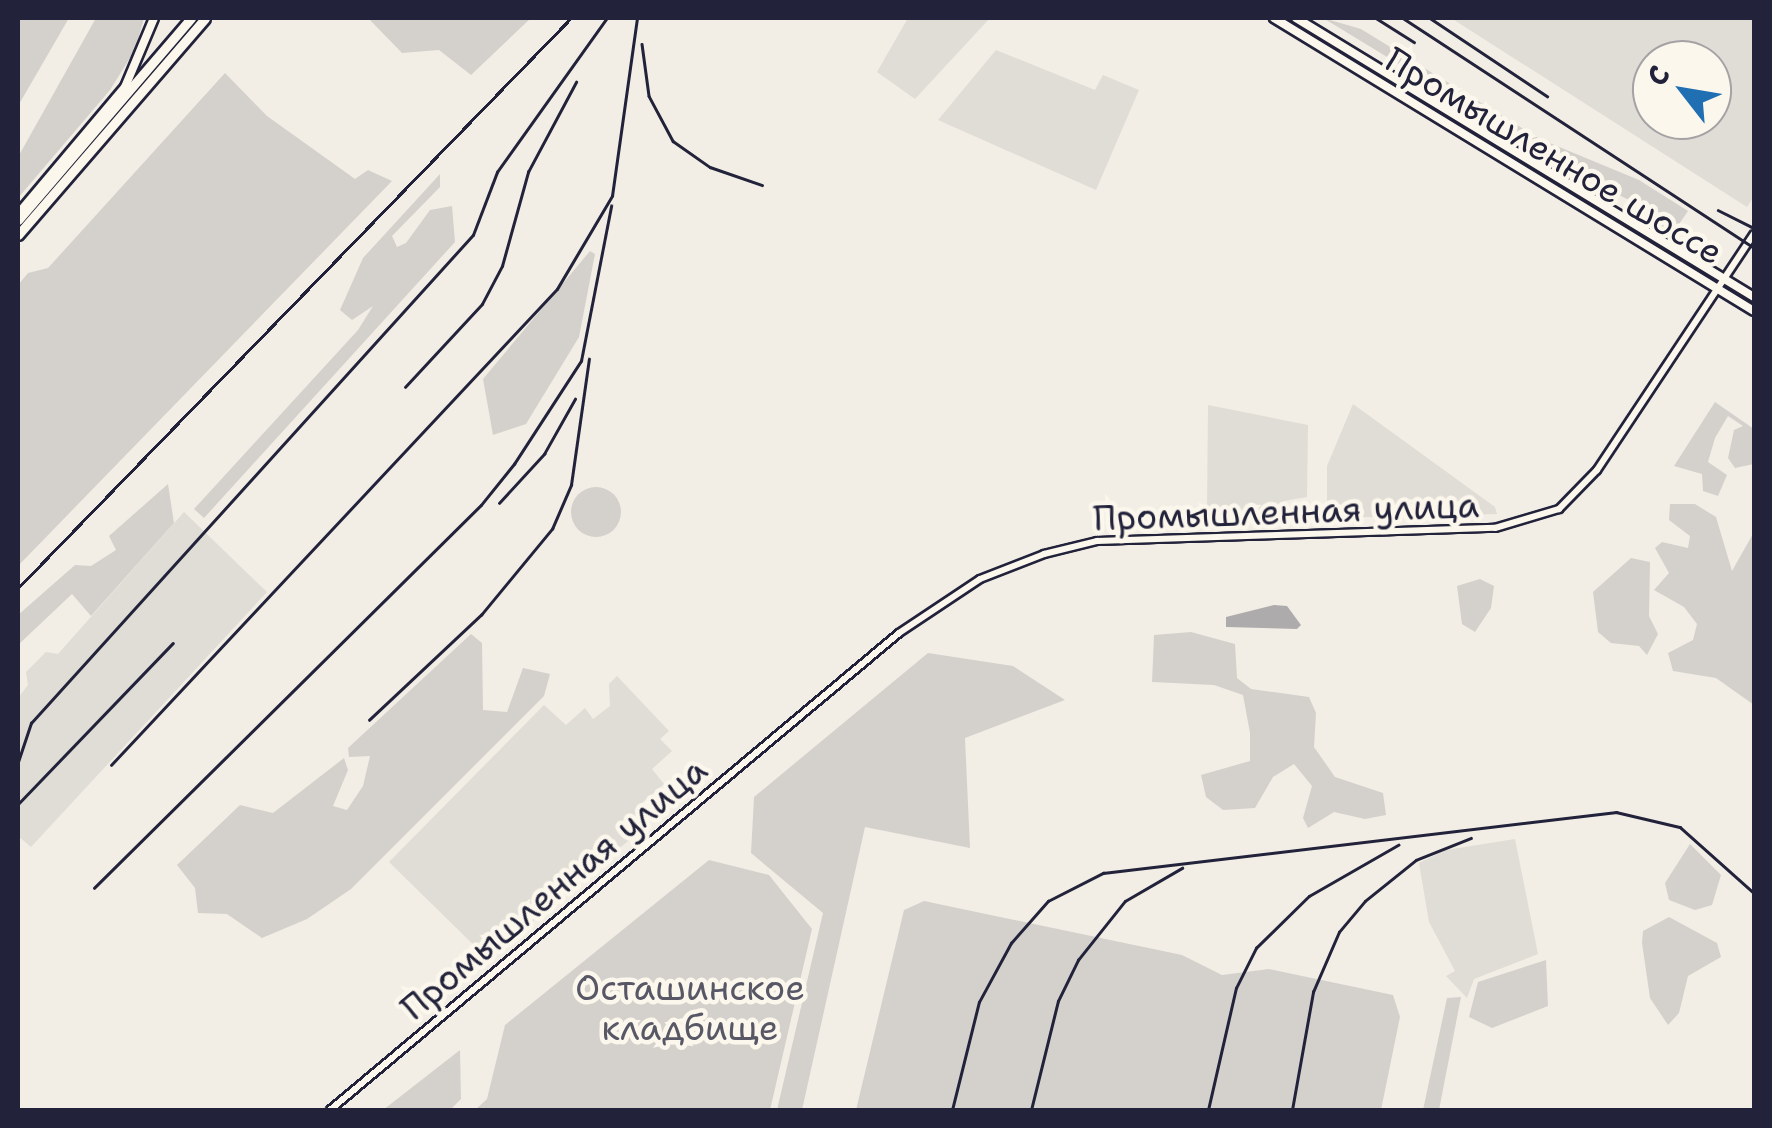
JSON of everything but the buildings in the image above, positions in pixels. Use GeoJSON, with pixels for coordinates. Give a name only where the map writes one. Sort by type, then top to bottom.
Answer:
{"type":"FeatureCollection","features":[{"type":"Feature","properties":{"kind":"highway"},"geometry":{"type":"LineString","coordinates":[[18,217],[191,18]]}},
{"type":"Feature","properties":{"kind":"highway"},"geometry":{"type":"LineString","coordinates":[[18,236],[204,18]]}},
{"type":"Feature","properties":{"kind":"main road"},"geometry":{"type":"LineString","coordinates":[[18,217],[125,87],[154,18]]}},
{"type":"Feature","properties":{"kind":"main road","name":"Промышленное шоссе"},"geometry":{"type":"LineString","coordinates":[[1274,18],[1754,311]]}},
{"type":"Feature","properties":{"kind":"main road","name":"Промышленное шоссе"},"geometry":{"type":"LineString","coordinates":[[1296,18],[1754,298]]}},
{"type":"Feature","properties":{"kind":"main road"},"geometry":{"type":"LineString","coordinates":[[1412,102],[1419,92]]}},
{"type":"Feature","properties":{"kind":"street","name":"Промышленная улица"},"geometry":{"type":"LineString","coordinates":[[330,1110],[958,590],[1044,554],[1098,542],[1495,528],[1544,518],[1597,470],[1754,234]]}},
{"type":"Feature","properties":{"kind":"shaded area"},"geometry":{"type":"Polygon","coordinates":[[[908,18],[990,18],[915,99],[877,72],[908,18]]]}},
{"type":"Feature","properties":{"kind":"shaded area"},"geometry":{"type":"Polygon","coordinates":[[[1451,18],[1754,18],[1754,196],[1747,207],[1642,140],[1732,140],[1732,40],[1632,40],[1632,134],[1451,18]]]}},
{"type":"Feature","properties":{"kind":"shaded area"},"geometry":{"type":"Polygon","coordinates":[[[996,50],[1095,90],[1103,75],[1139,90],[1096,190],[938,120],[996,50]]]}},
{"type":"Feature","properties":{"kind":"shaded area"},"geometry":{"type":"Polygon","coordinates":[[[1353,404],[1495,507],[1497,514],[1327,518],[1327,466],[1353,404]]]}},
{"type":"Feature","properties":{"kind":"shaded area"},"geometry":{"type":"Polygon","coordinates":[[[1208,405],[1308,425],[1307,497],[1284,501],[1280,512],[1207,515],[1208,405]]]}},
{"type":"Feature","properties":{"kind":"shaded area"},"geometry":{"type":"Polygon","coordinates":[[[184,512],[267,592],[31,847],[18,836],[18,698],[28,685],[26,672],[46,652],[58,654],[184,512]]]}},
{"type":"Feature","properties":{"kind":"shaded area"},"geometry":{"type":"Polygon","coordinates":[[[1274,605],[1287,606],[1301,625],[1297,629],[1226,627],[1226,617],[1274,605]]]}},
{"type":"Feature","properties":{"kind":"shaded area"},"geometry":{"type":"Polygon","coordinates":[[[617,676],[669,731],[660,739],[672,751],[652,769],[664,784],[637,807],[647,825],[488,959],[389,862],[544,705],[566,725],[585,708],[593,719],[610,706],[609,684],[617,676]]]}},
{"type":"Feature","properties":{"kind":"shaded area"},"geometry":{"type":"Polygon","coordinates":[[[1515,839],[1538,954],[1474,979],[1467,998],[1446,976],[1455,971],[1429,922],[1419,863],[1446,850],[1515,839]]]}},
{"type":"Feature","properties":{"kind":"green space"},"geometry":{"type":"Polygon","coordinates":[[[18,18],[69,18],[18,106],[18,18]]]}},
{"type":"Feature","properties":{"kind":"green space"},"geometry":{"type":"Polygon","coordinates":[[[96,18],[144,18],[135,50],[110,90],[18,198],[18,157],[96,18]]]}},
{"type":"Feature","properties":{"kind":"green space"},"geometry":{"type":"Polygon","coordinates":[[[368,18],[531,18],[471,75],[439,50],[402,53],[368,18]]]}},
{"type":"Feature","properties":{"kind":"green space"},"geometry":{"type":"Polygon","coordinates":[[[1323,18],[1361,29],[1540,139],[1639,180],[1688,211],[1671,236],[1638,204],[1599,186],[1323,18]]]}},
{"type":"Feature","properties":{"kind":"green space"},"geometry":{"type":"Polygon","coordinates":[[[225,73],[267,116],[355,179],[368,170],[392,181],[18,566],[18,285],[28,273],[48,268],[225,73]]]}},
{"type":"Feature","properties":{"kind":"green space"},"geometry":{"type":"Polygon","coordinates":[[[1428,102],[1707,272],[1710,277],[1426,106],[1428,102]]]}},
{"type":"Feature","properties":{"kind":"green space"},"geometry":{"type":"Polygon","coordinates":[[[440,174],[440,187],[392,236],[397,247],[406,243],[430,210],[452,206],[455,242],[204,518],[194,509],[358,330],[373,306],[352,320],[340,310],[363,258],[440,174]]]}},
{"type":"Feature","properties":{"kind":"green space"},"geometry":{"type":"Polygon","coordinates":[[[590,251],[595,254],[579,337],[526,424],[493,435],[483,379],[590,251]]]}},
{"type":"Feature","properties":{"kind":"green space"},"geometry":{"type":"Polygon","coordinates":[[[1715,402],[1754,429],[1754,464],[1735,468],[1728,458],[1734,430],[1743,426],[1728,416],[1715,438],[1708,462],[1727,475],[1718,496],[1703,491],[1702,474],[1674,466],[1715,402]]]}},
{"type":"Feature","properties":{"kind":"green space"},"geometry":{"type":"Polygon","coordinates":[[[168,484],[174,523],[91,616],[72,594],[18,645],[18,615],[75,565],[91,566],[116,550],[109,536],[168,484]]]}},
{"type":"Feature","properties":{"kind":"green space"},"geometry":{"type":"Polygon","coordinates":[[[596,487],[614,494],[621,512],[614,530],[596,537],[578,530],[571,512],[578,494],[596,487]]]}},
{"type":"Feature","properties":{"kind":"green space"},"geometry":{"type":"Polygon","coordinates":[[[1670,504],[1695,504],[1716,517],[1732,571],[1754,532],[1754,705],[1716,678],[1673,671],[1668,653],[1693,640],[1697,624],[1684,607],[1654,590],[1669,573],[1655,548],[1662,542],[1688,548],[1690,536],[1669,520],[1670,504]]]}},
{"type":"Feature","properties":{"kind":"green space"},"geometry":{"type":"Polygon","coordinates":[[[1631,558],[1650,562],[1649,616],[1658,634],[1647,655],[1639,646],[1611,643],[1598,632],[1593,592],[1631,558]]]}},
{"type":"Feature","properties":{"kind":"green space"},"geometry":{"type":"Polygon","coordinates":[[[1480,579],[1494,586],[1491,608],[1475,632],[1462,624],[1457,586],[1480,579]]]}},
{"type":"Feature","properties":{"kind":"green space"},"geometry":{"type":"Polygon","coordinates":[[[1191,632],[1235,644],[1237,678],[1251,689],[1309,697],[1316,713],[1314,747],[1335,777],[1383,793],[1386,815],[1365,819],[1334,812],[1308,828],[1303,818],[1312,786],[1294,764],[1273,777],[1255,808],[1223,810],[1206,797],[1201,775],[1250,761],[1250,733],[1243,695],[1214,685],[1152,682],[1154,635],[1191,632]]]}},
{"type":"Feature","properties":{"kind":"green space"},"geometry":{"type":"Polygon","coordinates":[[[471,634],[482,643],[483,710],[507,712],[523,668],[550,674],[544,696],[351,889],[307,919],[262,938],[227,914],[198,913],[195,888],[177,865],[240,805],[273,813],[344,758],[348,770],[333,806],[347,810],[363,786],[370,756],[349,757],[348,748],[471,634]]]}},
{"type":"Feature","properties":{"kind":"green space"},"geometry":{"type":"Polygon","coordinates":[[[928,653],[1013,666],[1065,700],[965,738],[970,848],[865,827],[802,1110],[777,1110],[823,913],[751,853],[754,797],[928,653]]]}},
{"type":"Feature","properties":{"kind":"green space"},"geometry":{"type":"Polygon","coordinates":[[[1690,844],[1721,875],[1712,905],[1695,910],[1669,900],[1665,883],[1690,844]]]}},
{"type":"Feature","properties":{"kind":"green space","name":"Осташинское кладбище"},"geometry":{"type":"Polygon","coordinates":[[[709,860],[769,875],[812,929],[770,1110],[475,1110],[487,1099],[505,1025],[709,860]]]}},
{"type":"Feature","properties":{"kind":"green space"},"geometry":{"type":"Polygon","coordinates":[[[924,901],[1182,955],[1222,975],[1269,969],[1393,995],[1400,1017],[1381,1110],[856,1110],[904,910],[924,901]]]}},
{"type":"Feature","properties":{"kind":"green space"},"geometry":{"type":"Polygon","coordinates":[[[1669,917],[1717,943],[1721,957],[1688,976],[1679,1013],[1668,1025],[1650,998],[1642,943],[1643,931],[1669,917]]]}},
{"type":"Feature","properties":{"kind":"green space"},"geometry":{"type":"Polygon","coordinates":[[[1546,960],[1548,1006],[1492,1028],[1469,1017],[1478,982],[1546,960]]]}},
{"type":"Feature","properties":{"kind":"green space"},"geometry":{"type":"Polygon","coordinates":[[[1461,997],[1439,1110],[1423,1110],[1447,998],[1461,997]]]}},
{"type":"Feature","properties":{"kind":"green space"},"geometry":{"type":"Polygon","coordinates":[[[460,1050],[461,1099],[450,1110],[383,1110],[460,1050]]]}},
{"type":"Feature","properties":{"kind":"railway"},"geometry":{"type":"LineString","coordinates":[[18,588],[571,18]]}},
{"type":"Feature","properties":{"kind":"railway"},"geometry":{"type":"LineString","coordinates":[[18,762],[31,723],[473,235],[497,172],[607,18]]}},
{"type":"Feature","properties":{"kind":"railway"},"geometry":{"type":"LineString","coordinates":[[111,765],[557,289],[612,196],[637,18]]}},
{"type":"Feature","properties":{"kind":"railway"},"geometry":{"type":"LineString","coordinates":[[1376,18],[1414,42]]}},
{"type":"Feature","properties":{"kind":"railway"},"geometry":{"type":"LineString","coordinates":[[1403,18],[1754,248]]}},
{"type":"Feature","properties":{"kind":"railway"},"geometry":{"type":"LineString","coordinates":[[1430,18],[1547,96]]}},
{"type":"Feature","properties":{"kind":"railway"},"geometry":{"type":"LineString","coordinates":[[642,44],[649,96],[673,141],[710,167],[762,185]]}},
{"type":"Feature","properties":{"kind":"railway"},"geometry":{"type":"LineString","coordinates":[[405,387],[482,304],[502,266],[528,172],[576,82]]}},
{"type":"Feature","properties":{"kind":"railway"},"geometry":{"type":"LineString","coordinates":[[94,888],[481,505],[514,464],[581,361],[611,206]]}},
{"type":"Feature","properties":{"kind":"railway"},"geometry":{"type":"LineString","coordinates":[[1718,210],[1754,228]]}},
{"type":"Feature","properties":{"kind":"railway"},"geometry":{"type":"LineString","coordinates":[[369,720],[481,615],[552,529],[571,485],[589,359]]}},
{"type":"Feature","properties":{"kind":"railway"},"geometry":{"type":"LineString","coordinates":[[499,503],[544,454],[575,399]]}},
{"type":"Feature","properties":{"kind":"railway"},"geometry":{"type":"LineString","coordinates":[[18,804],[173,643]]}},
{"type":"Feature","properties":{"kind":"railway"},"geometry":{"type":"LineString","coordinates":[[952,1110],[979,1002],[1011,943],[1048,901],[1103,873],[1616,812],[1680,827],[1754,893]]}},
{"type":"Feature","properties":{"kind":"railway"},"geometry":{"type":"LineString","coordinates":[[1292,1110],[1313,992],[1339,932],[1365,901],[1416,860],[1471,838]]}},
{"type":"Feature","properties":{"kind":"railway"},"geometry":{"type":"LineString","coordinates":[[1208,1110],[1236,988],[1256,948],[1309,896],[1398,845]]}},
{"type":"Feature","properties":{"kind":"railway"},"geometry":{"type":"LineString","coordinates":[[1031,1110],[1058,1001],[1078,960],[1125,901],[1182,868]]}}]}
